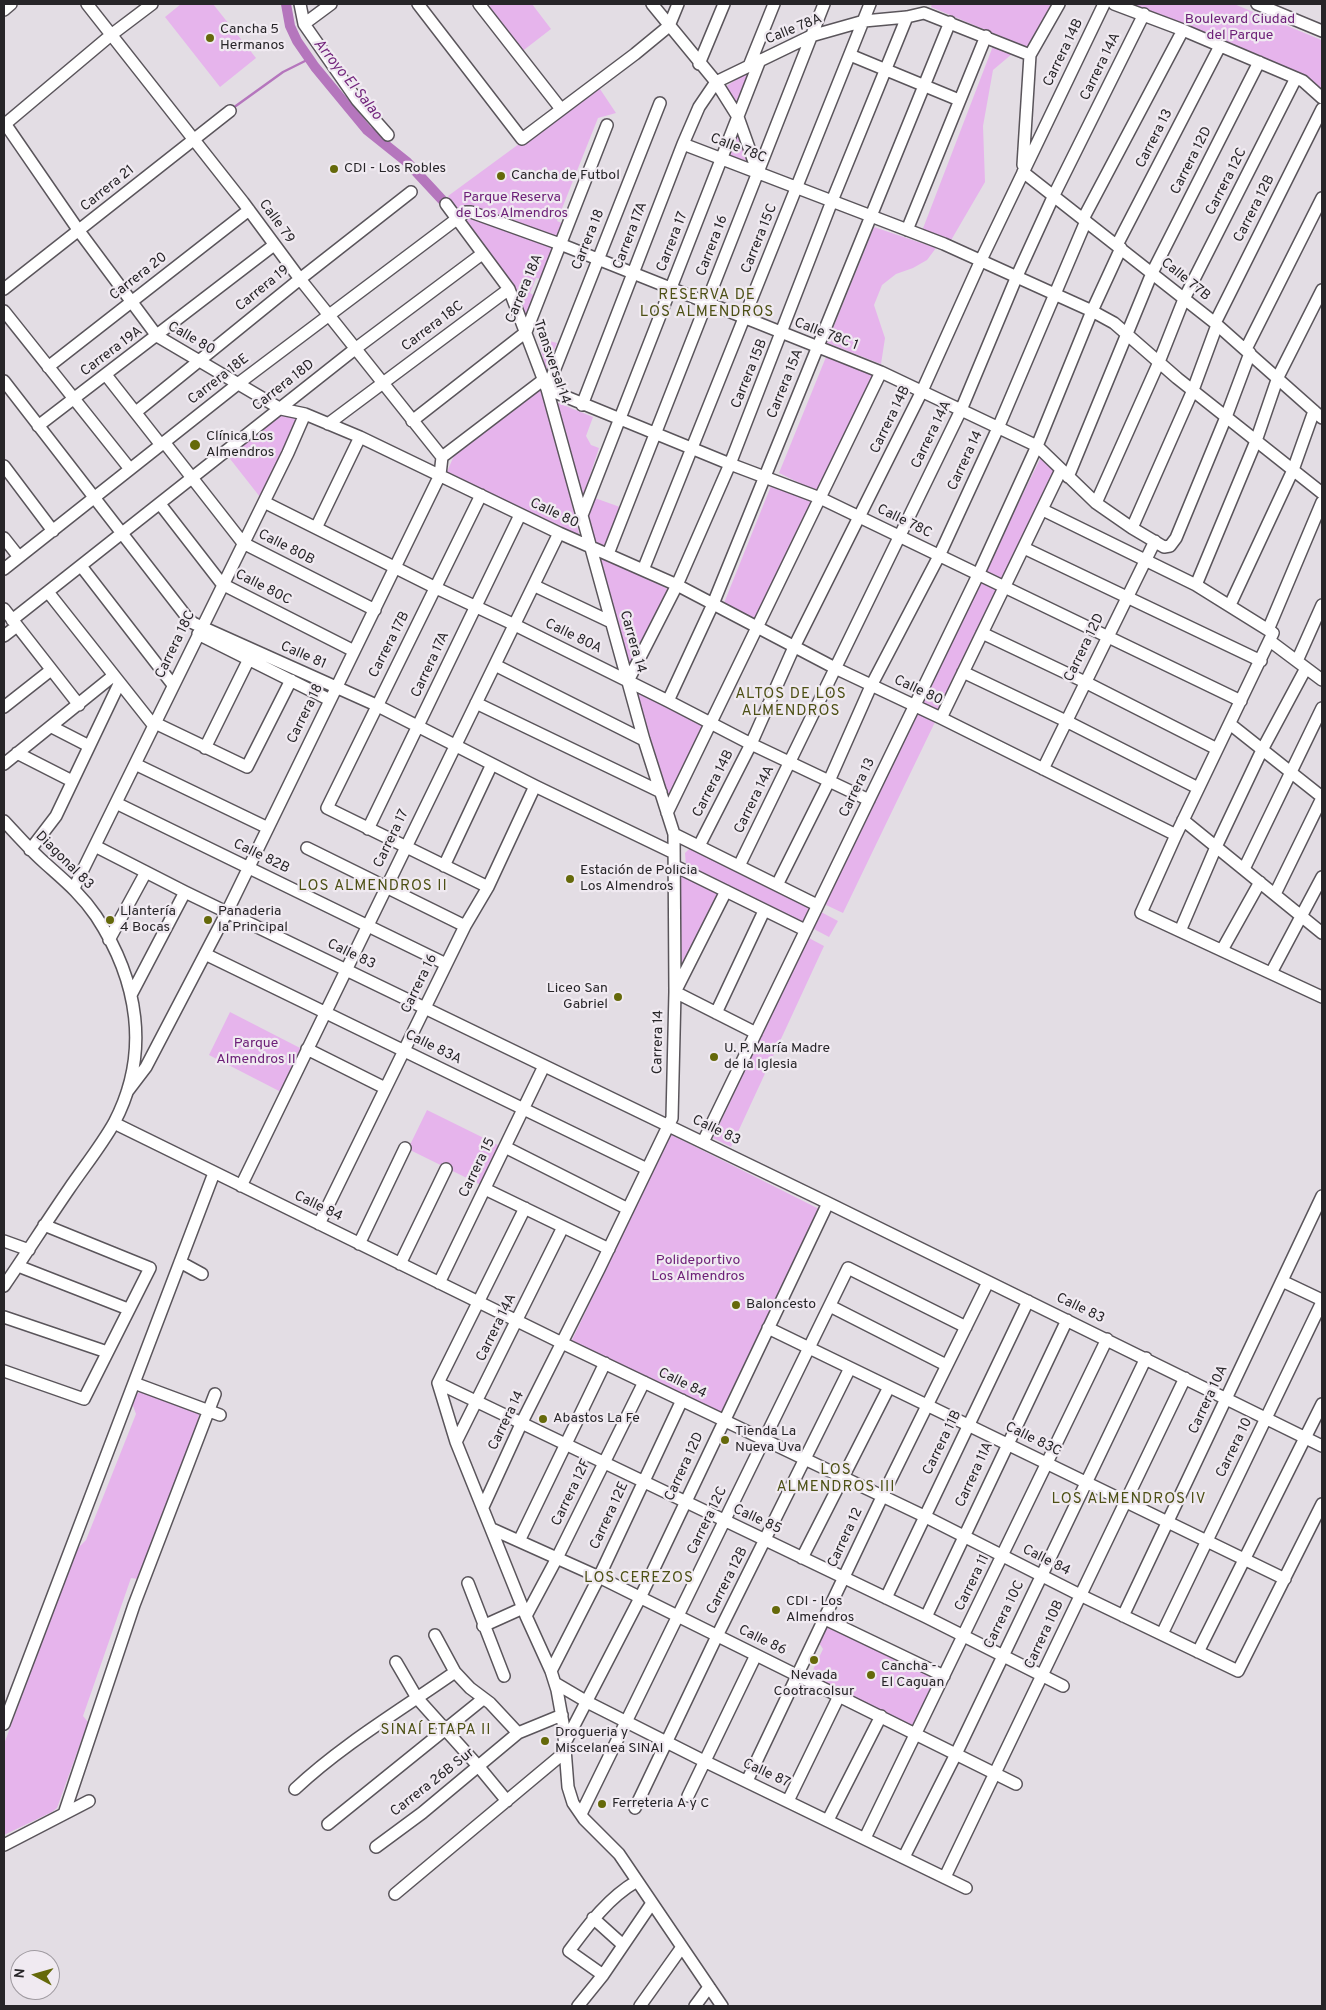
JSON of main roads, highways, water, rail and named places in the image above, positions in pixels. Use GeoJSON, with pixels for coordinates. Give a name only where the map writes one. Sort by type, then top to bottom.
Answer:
{"type":"FeatureCollection","features":[{"type":"Feature","properties":{"kind":"waterway","name":"Arroyo El Salao"},"geometry":{"type":"LineString","coordinates":[[286,4],[290,26],[297,41],[315,67],[367,130],[407,162],[446,204]]}},
{"type":"Feature","properties":{"kind":"waterway"},"geometry":{"type":"LineString","coordinates":[[233,108],[283,72],[305,61]]}},
{"type":"Feature","properties":{"kind":"place","name":"Cancha 5 Hermanos"},"geometry":{"type":"Point","coordinates":[210,38]}},
{"type":"Feature","properties":{"kind":"place","name":"CDI - Los Robles"},"geometry":{"type":"Point","coordinates":[334,169]}},
{"type":"Feature","properties":{"kind":"place","name":"Cancha de Futbol"},"geometry":{"type":"Point","coordinates":[501,176]}},
{"type":"Feature","properties":{"kind":"place","name":"Clínica Los Almendros"},"geometry":{"type":"Point","coordinates":[195,445]}},
{"type":"Feature","properties":{"kind":"place","name":"Estación de Policia Los Almendros"},"geometry":{"type":"Point","coordinates":[570,879]}},
{"type":"Feature","properties":{"kind":"place","name":"Llantería 4 Bocas"},"geometry":{"type":"Point","coordinates":[110,920]}},
{"type":"Feature","properties":{"kind":"place","name":"Panaderia la Principal"},"geometry":{"type":"Point","coordinates":[208,920]}},
{"type":"Feature","properties":{"kind":"place","name":"Liceo San Gabriel"},"geometry":{"type":"Point","coordinates":[618,997]}},
{"type":"Feature","properties":{"kind":"place","name":"U. P. María Madre de la Iglesia"},"geometry":{"type":"Point","coordinates":[714,1057]}},
{"type":"Feature","properties":{"kind":"place","name":"Baloncesto"},"geometry":{"type":"Point","coordinates":[736,1305]}},
{"type":"Feature","properties":{"kind":"place","name":"Abastos La Fe"},"geometry":{"type":"Point","coordinates":[543,1419]}},
{"type":"Feature","properties":{"kind":"place","name":"Tienda La Nueva Uva"},"geometry":{"type":"Point","coordinates":[725,1440]}},
{"type":"Feature","properties":{"kind":"place","name":"CDI - Los Almendros"},"geometry":{"type":"Point","coordinates":[776,1610]}},
{"type":"Feature","properties":{"kind":"place","name":"Nevada Cootracolsur"},"geometry":{"type":"Point","coordinates":[814,1660]}},
{"type":"Feature","properties":{"kind":"place","name":"Cancha - El Caguan"},"geometry":{"type":"Point","coordinates":[871,1675]}},
{"type":"Feature","properties":{"kind":"place","name":"Drogueria y Miscelanea SINAI"},"geometry":{"type":"Point","coordinates":[545,1741]}},
{"type":"Feature","properties":{"kind":"place","name":"Ferreteria A y C"},"geometry":{"type":"Point","coordinates":[602,1804]}},
{"type":"Feature","properties":{"kind":"district","name":"RESERVA DE LOS ALMENDROS"},"geometry":{"type":"Point","coordinates":[707,304]}},
{"type":"Feature","properties":{"kind":"district","name":"ALTOS DE LOS ALMENDROS"},"geometry":{"type":"Point","coordinates":[791,704]}},
{"type":"Feature","properties":{"kind":"district","name":"LOS ALMENDROS II"},"geometry":{"type":"Point","coordinates":[373,887]}},
{"type":"Feature","properties":{"kind":"district","name":"LOS ALMENDROS III"},"geometry":{"type":"Point","coordinates":[836,1480]}},
{"type":"Feature","properties":{"kind":"district","name":"LOS ALMENDROS IV"},"geometry":{"type":"Point","coordinates":[1129,1500]}},
{"type":"Feature","properties":{"kind":"district","name":"LOS CEREZOS"},"geometry":{"type":"Point","coordinates":[639,1579]}},
{"type":"Feature","properties":{"kind":"district","name":"SINAÍ ETAPA II"},"geometry":{"type":"Point","coordinates":[436,1731]}},
{"type":"Feature","properties":{"kind":"park label","name":"Boulevard Ciudad del Parque"},"geometry":{"type":"Point","coordinates":[1240,28]}},
{"type":"Feature","properties":{"kind":"park label","name":"Parque Reserva de Los Almendros"},"geometry":{"type":"Point","coordinates":[512,206]}},
{"type":"Feature","properties":{"kind":"park label","name":"Parque Almendros II"},"geometry":{"type":"Point","coordinates":[256,1052]}},
{"type":"Feature","properties":{"kind":"park label","name":"Polideportivo Los Almendros"},"geometry":{"type":"Point","coordinates":[698,1269]}}]}
